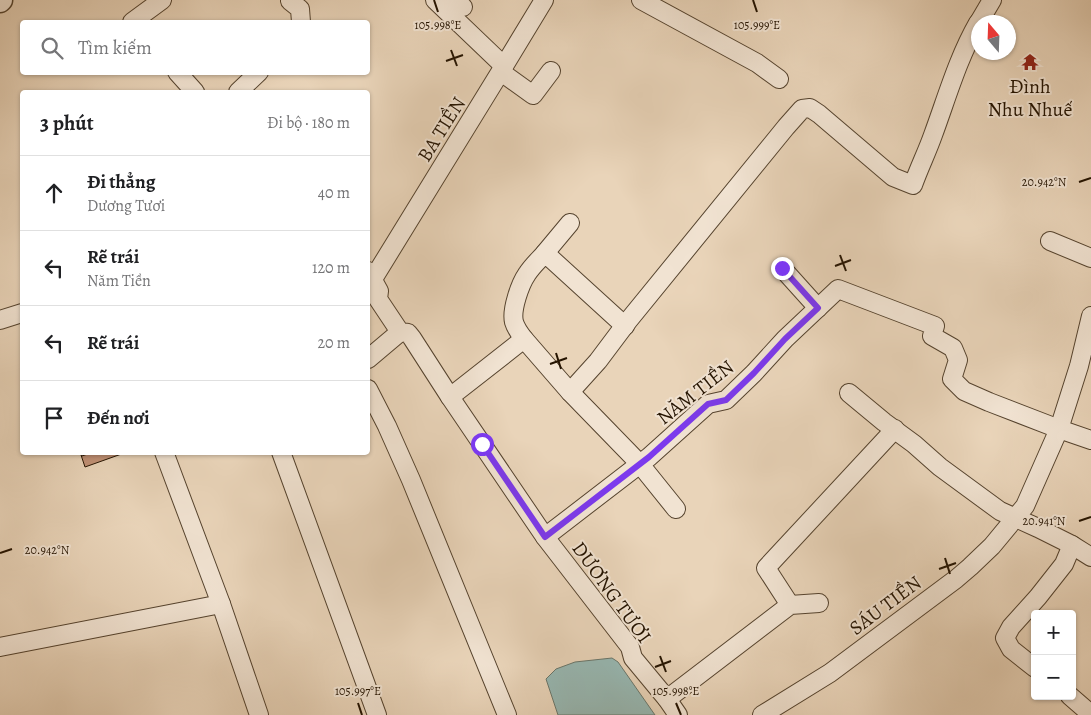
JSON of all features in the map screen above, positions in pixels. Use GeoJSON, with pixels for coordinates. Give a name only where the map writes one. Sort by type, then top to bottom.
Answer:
{"type":"FeatureCollection","features":[{"type":"Feature","properties":{"kind":"street"},"geometry":{"type":"LineString","coordinates":[[135,20],[162,0]]}},
{"type":"Feature","properties":{"kind":"street"},"geometry":{"type":"LineString","coordinates":[[435,0],[503,69],[533,95],[551,71]]}},
{"type":"Feature","properties":{"kind":"street","name":"BA TIỀN"},"geometry":{"type":"LineString","coordinates":[[370,275],[503,69],[544,0]]}},
{"type":"Feature","properties":{"kind":"street"},"geometry":{"type":"LineString","coordinates":[[641,0],[757,62],[778,79]]}},
{"type":"Feature","properties":{"kind":"street"},"geometry":{"type":"LineString","coordinates":[[984,15],[992,0]]}},
{"type":"Feature","properties":{"kind":"street"},"geometry":{"type":"LineString","coordinates":[[290,1],[300,9],[301,20]]}},
{"type":"Feature","properties":{"kind":"street"},"geometry":{"type":"LineString","coordinates":[[570,392],[598,362],[625,326],[802,109],[810,108],[819,114],[893,178],[912,185],[971,36]]}},
{"type":"Feature","properties":{"kind":"street"},"geometry":{"type":"LineString","coordinates":[[180,75],[194,90]]}},
{"type":"Feature","properties":{"kind":"street"},"geometry":{"type":"LineString","coordinates":[[242,90],[256,75]]}},
{"type":"Feature","properties":{"kind":"street"},"geometry":{"type":"LineString","coordinates":[[570,223],[527,274],[516,301],[514,314],[516,328],[570,392],[639,463],[676,509]]}},
{"type":"Feature","properties":{"kind":"street"},"geometry":{"type":"LineString","coordinates":[[1050,241],[1091,258]]}},
{"type":"Feature","properties":{"kind":"street"},"geometry":{"type":"LineString","coordinates":[[544,253],[625,326]]}},
{"type":"Feature","properties":{"kind":"street"},"geometry":{"type":"LineString","coordinates":[[782,268],[818,308]]}},
{"type":"Feature","properties":{"kind":"street","name":"DƯƠNG TƯƠI"},"geometry":{"type":"LineString","coordinates":[[370,275],[379,291],[378,300],[400,332],[408,333],[412,338],[545,537],[630,647],[633,658],[678,715]]}},
{"type":"Feature","properties":{"kind":"street","name":"NĂM TIỀN"},"geometry":{"type":"LineString","coordinates":[[545,537],[649,457],[708,404],[726,400],[785,339],[838,290],[934,326],[932,336],[953,348],[958,360],[952,380],[964,391],[1059,429]]}},
{"type":"Feature","properties":{"kind":"street"},"geometry":{"type":"LineString","coordinates":[[0,320],[20,313]]}},
{"type":"Feature","properties":{"kind":"street","name":"SÁU TIỀN"},"geometry":{"type":"LineString","coordinates":[[762,715],[830,673],[956,579],[992,546],[1016,518],[1025,506],[1059,429],[1079,366],[1091,316]]}},
{"type":"Feature","properties":{"kind":"street"},"geometry":{"type":"LineString","coordinates":[[370,358],[400,332]]}},
{"type":"Feature","properties":{"kind":"street"},"geometry":{"type":"LineString","coordinates":[[450,397],[524,339]]}},
{"type":"Feature","properties":{"kind":"street"},"geometry":{"type":"LineString","coordinates":[[370,393],[411,480],[507,715]]}},
{"type":"Feature","properties":{"kind":"street"},"geometry":{"type":"LineString","coordinates":[[849,393],[940,467],[1000,511],[1091,557]]}},
{"type":"Feature","properties":{"kind":"street"},"geometry":{"type":"LineString","coordinates":[[790,605],[766,568],[895,429]]}},
{"type":"Feature","properties":{"kind":"street"},"geometry":{"type":"LineString","coordinates":[[1059,429],[1091,440]]}},
{"type":"Feature","properties":{"kind":"street"},"geometry":{"type":"LineString","coordinates":[[168,455],[259,715]]}},
{"type":"Feature","properties":{"kind":"street"},"geometry":{"type":"LineString","coordinates":[[283,455],[377,715]]}},
{"type":"Feature","properties":{"kind":"street"},"geometry":{"type":"LineString","coordinates":[[1031,665],[1011,649],[1006,638],[1011,627],[1064,564],[1072,546]]}},
{"type":"Feature","properties":{"kind":"street"},"geometry":{"type":"LineString","coordinates":[[667,699],[790,605],[819,603]]}},
{"type":"Feature","properties":{"kind":"street"},"geometry":{"type":"LineString","coordinates":[[0,647],[221,604]]}},
{"type":"Feature","properties":{"kind":"street"},"geometry":{"type":"LineString","coordinates":[[1074,700],[1085,712]]}},
{"type":"Feature","properties":{"kind":"water"},"geometry":{"type":"Polygon","coordinates":[[[612,658],[618,662],[655,715],[558,715],[546,679],[556,669],[575,662],[612,658]]]}},
{"type":"Feature","properties":{"kind":"place","name":"Đình Nhu Nhuế"},"geometry":{"type":"Point","coordinates":[1030,62]}},
{"type":"Feature","properties":{"kind":"route"},"geometry":{"type":"LineString","coordinates":[[482,444],[545,537],[649,457],[708,404],[726,400],[818,308],[782,268]]}}]}
